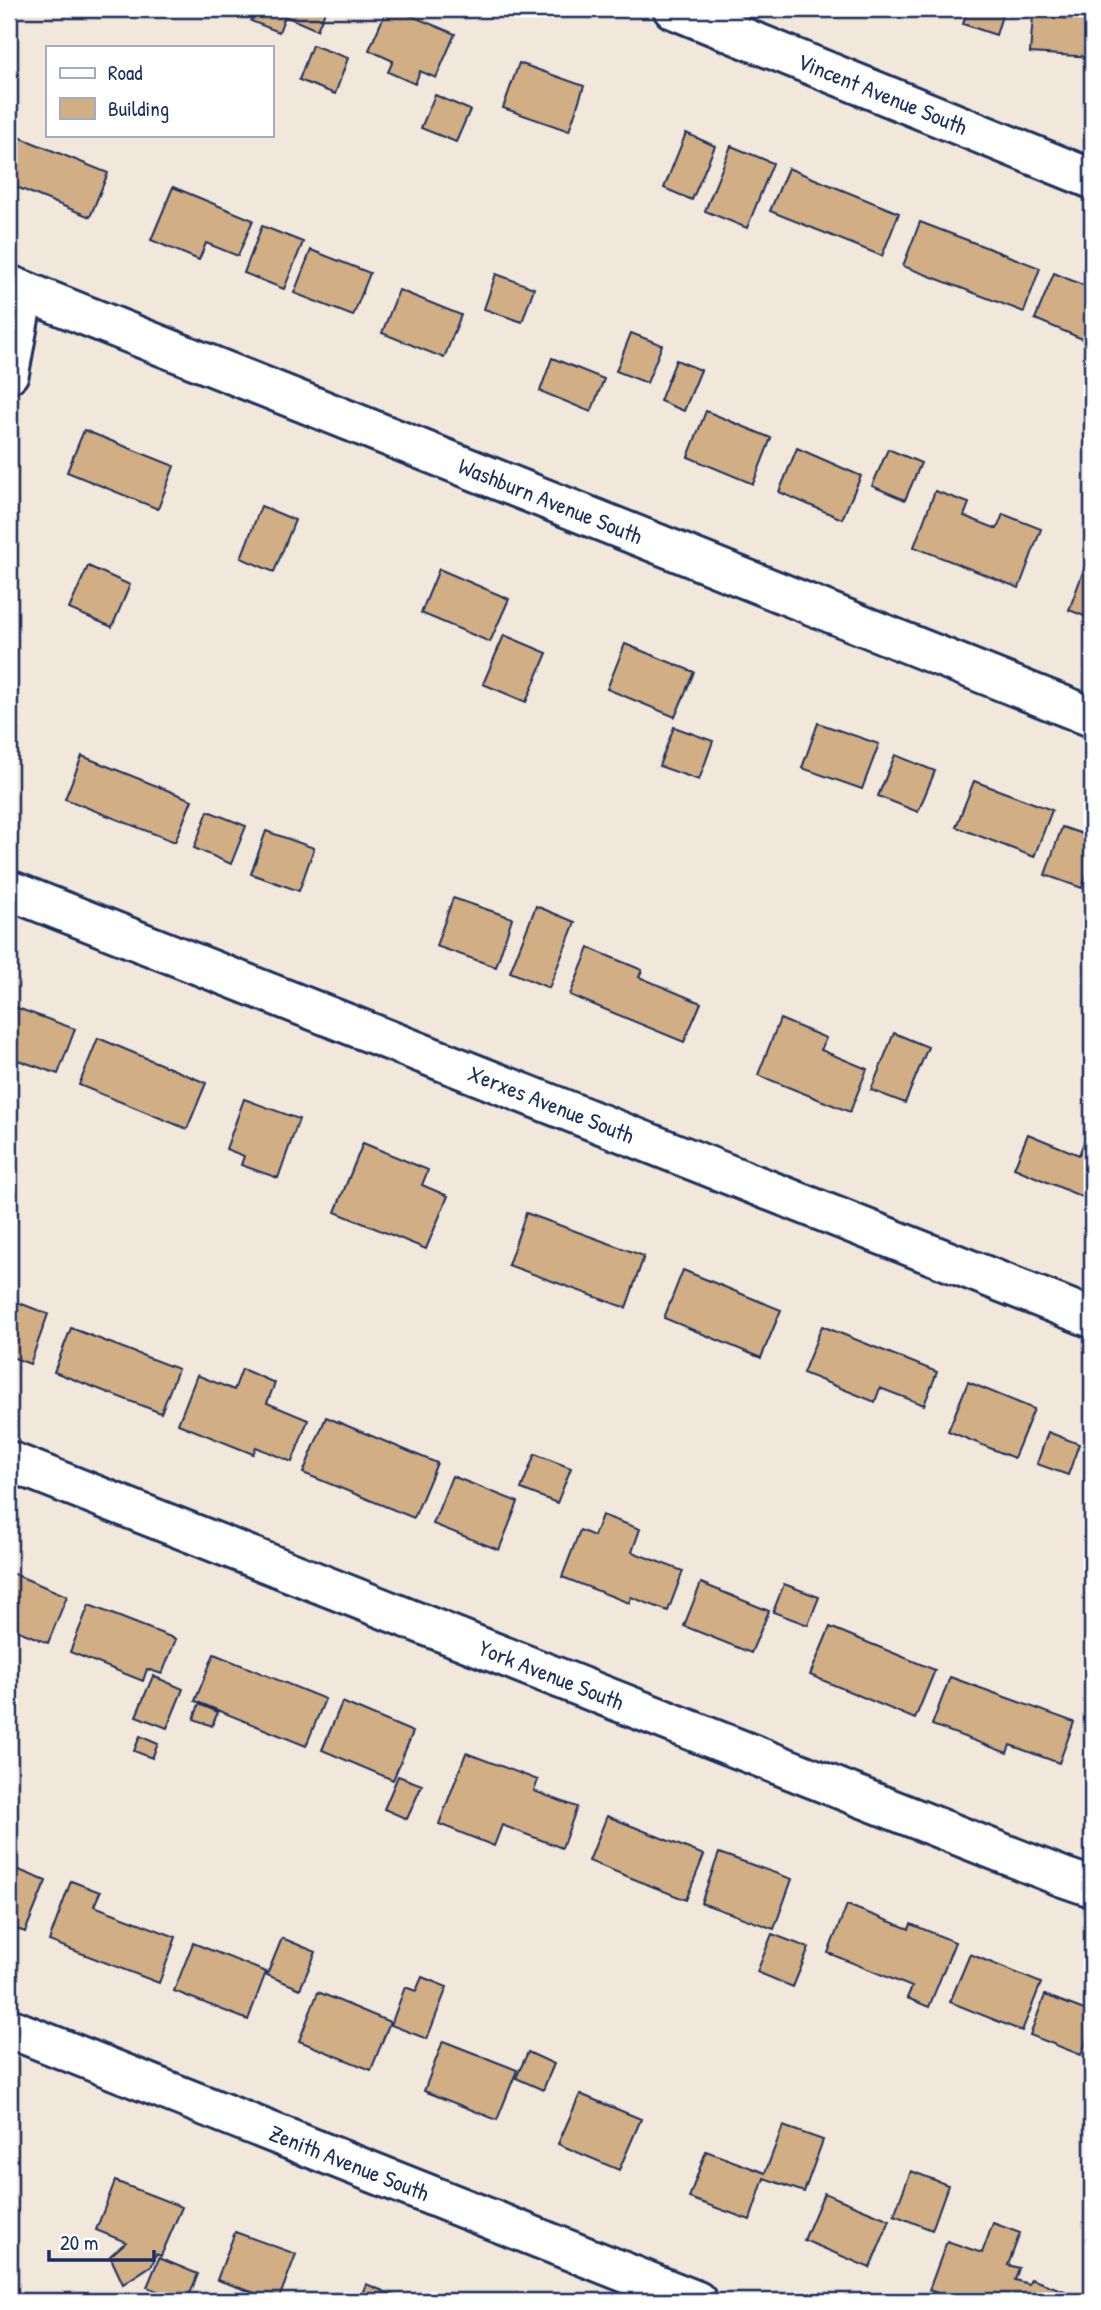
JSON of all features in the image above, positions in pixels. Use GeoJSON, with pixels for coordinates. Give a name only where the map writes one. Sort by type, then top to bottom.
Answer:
{"type":"FeatureCollection","features":[{"type":"Feature","properties":{"kind":"street","name":"Vincent Avenue South"},"geometry":{"type":"LineString","coordinates":[[673,9],[1092,179]]}},
{"type":"Feature","properties":{"kind":"street"},"geometry":{"type":"LineString","coordinates":[[9,373],[16,288]]}},
{"type":"Feature","properties":{"kind":"street","name":"Washburn Avenue South"},"geometry":{"type":"LineString","coordinates":[[16,288],[1092,717]]}},
{"type":"Feature","properties":{"kind":"street","name":"Xerxes Avenue South"},"geometry":{"type":"LineString","coordinates":[[9,890],[1092,1318]]}},
{"type":"Feature","properties":{"kind":"street","name":"York Avenue South"},"geometry":{"type":"LineString","coordinates":[[9,1461],[1092,1887]]}},
{"type":"Feature","properties":{"kind":"street","name":"Zenith Avenue South"},"geometry":{"type":"LineString","coordinates":[[9,2028],[693,2300]]}},
{"type":"Feature","properties":{"kind":"building"},"geometry":{"type":"Polygon","coordinates":[[[256,9],[326,9],[317,30],[285,16],[279,32],[251,21],[256,9]]]}},
{"type":"Feature","properties":{"kind":"building"},"geometry":{"type":"Polygon","coordinates":[[[387,9],[395,9],[455,34],[436,78],[420,71],[415,84],[388,72],[393,61],[369,50],[387,9]]]}},
{"type":"Feature","properties":{"kind":"building"},"geometry":{"type":"Polygon","coordinates":[[[968,9],[1004,9],[996,35],[963,24],[968,9]]]}},
{"type":"Feature","properties":{"kind":"building"},"geometry":{"type":"Polygon","coordinates":[[[1033,16],[1092,20],[1092,57],[1030,53],[1033,16]]]}},
{"type":"Feature","properties":{"kind":"building"},"geometry":{"type":"Polygon","coordinates":[[[312,45],[348,58],[335,94],[299,80],[312,45]]]}},
{"type":"Feature","properties":{"kind":"building"},"geometry":{"type":"Polygon","coordinates":[[[519,63],[584,86],[569,131],[503,108],[519,63]]]}},
{"type":"Feature","properties":{"kind":"building"},"geometry":{"type":"Polygon","coordinates":[[[435,95],[470,110],[456,142],[421,128],[435,95]]]}},
{"type":"Feature","properties":{"kind":"building"},"geometry":{"type":"Polygon","coordinates":[[[9,133],[108,173],[90,217],[9,184],[9,133]]]}},
{"type":"Feature","properties":{"kind":"building"},"geometry":{"type":"Polygon","coordinates":[[[686,133],[715,146],[692,200],[664,188],[686,133]]]}},
{"type":"Feature","properties":{"kind":"building"},"geometry":{"type":"Polygon","coordinates":[[[731,146],[773,163],[747,228],[705,211],[731,146]]]}},
{"type":"Feature","properties":{"kind":"building"},"geometry":{"type":"Polygon","coordinates":[[[788,168],[899,213],[882,256],[770,211],[788,168]]]}},
{"type":"Feature","properties":{"kind":"building"},"geometry":{"type":"Polygon","coordinates":[[[173,187],[253,220],[238,256],[206,243],[199,260],[151,240],[173,187]]]}},
{"type":"Feature","properties":{"kind":"building"},"geometry":{"type":"Polygon","coordinates":[[[920,222],[1040,268],[1024,312],[903,266],[920,222]]]}},
{"type":"Feature","properties":{"kind":"building"},"geometry":{"type":"Polygon","coordinates":[[[262,226],[303,242],[284,289],[244,273],[262,226]]]}},
{"type":"Feature","properties":{"kind":"building"},"geometry":{"type":"Polygon","coordinates":[[[311,250],[370,273],[353,316],[294,293],[311,250]]]}},
{"type":"Feature","properties":{"kind":"building"},"geometry":{"type":"Polygon","coordinates":[[[1054,273],[1092,289],[1092,343],[1035,319],[1054,273]]]}},
{"type":"Feature","properties":{"kind":"building"},"geometry":{"type":"Polygon","coordinates":[[[496,274],[534,288],[522,322],[484,309],[496,274]]]}},
{"type":"Feature","properties":{"kind":"building"},"geometry":{"type":"Polygon","coordinates":[[[399,290],[461,315],[444,358],[382,333],[399,290]]]}},
{"type":"Feature","properties":{"kind":"building"},"geometry":{"type":"Polygon","coordinates":[[[631,333],[662,345],[647,383],[616,371],[631,333]]]}},
{"type":"Feature","properties":{"kind":"building"},"geometry":{"type":"Polygon","coordinates":[[[552,358],[604,379],[591,412],[540,391],[552,358]]]}},
{"type":"Feature","properties":{"kind":"building"},"geometry":{"type":"Polygon","coordinates":[[[676,360],[701,370],[684,411],[660,401],[676,360]]]}},
{"type":"Feature","properties":{"kind":"building"},"geometry":{"type":"Polygon","coordinates":[[[706,411],[771,438],[753,484],[688,457],[706,411]]]}},
{"type":"Feature","properties":{"kind":"building"},"geometry":{"type":"Polygon","coordinates":[[[84,430],[174,466],[158,509],[67,472],[84,430]]]}},
{"type":"Feature","properties":{"kind":"building"},"geometry":{"type":"Polygon","coordinates":[[[797,448],[861,476],[842,519],[779,492],[797,448]]]}},
{"type":"Feature","properties":{"kind":"building"},"geometry":{"type":"Polygon","coordinates":[[[888,449],[921,463],[905,500],[872,486],[888,449]]]}},
{"type":"Feature","properties":{"kind":"building"},"geometry":{"type":"Polygon","coordinates":[[[935,491],[969,503],[964,516],[997,529],[1003,514],[1041,529],[1019,588],[914,547],[935,491]]]}},
{"type":"Feature","properties":{"kind":"building"},"geometry":{"type":"Polygon","coordinates":[[[261,506],[295,520],[274,572],[241,558],[261,506]]]}},
{"type":"Feature","properties":{"kind":"building"},"geometry":{"type":"Polygon","coordinates":[[[1086,564],[1092,566],[1092,619],[1069,610],[1086,564]]]}},
{"type":"Feature","properties":{"kind":"building"},"geometry":{"type":"Polygon","coordinates":[[[88,566],[130,585],[112,627],[69,609],[88,566]]]}},
{"type":"Feature","properties":{"kind":"building"},"geometry":{"type":"Polygon","coordinates":[[[439,569],[509,599],[490,642],[421,613],[439,569]]]}},
{"type":"Feature","properties":{"kind":"building"},"geometry":{"type":"Polygon","coordinates":[[[504,635],[547,653],[526,702],[483,684],[504,635]]]}},
{"type":"Feature","properties":{"kind":"building"},"geometry":{"type":"Polygon","coordinates":[[[625,644],[694,672],[675,717],[607,689],[625,644]]]}},
{"type":"Feature","properties":{"kind":"building"},"geometry":{"type":"Polygon","coordinates":[[[818,723],[879,744],[862,789],[802,768],[818,723]]]}},
{"type":"Feature","properties":{"kind":"building"},"geometry":{"type":"Polygon","coordinates":[[[674,727],[713,741],[699,780],[659,766],[674,727]]]}},
{"type":"Feature","properties":{"kind":"building"},"geometry":{"type":"Polygon","coordinates":[[[895,755],[935,771],[918,812],[878,796],[895,755]]]}},
{"type":"Feature","properties":{"kind":"building"},"geometry":{"type":"Polygon","coordinates":[[[82,756],[192,800],[175,842],[65,799],[82,756]]]}},
{"type":"Feature","properties":{"kind":"building"},"geometry":{"type":"Polygon","coordinates":[[[974,781],[1052,810],[1034,857],[956,827],[974,781]]]}},
{"type":"Feature","properties":{"kind":"building"},"geometry":{"type":"Polygon","coordinates":[[[208,811],[246,826],[231,864],[194,848],[208,811]]]}},
{"type":"Feature","properties":{"kind":"building"},"geometry":{"type":"Polygon","coordinates":[[[1062,827],[1092,837],[1092,859],[1082,888],[1045,875],[1062,827]]]}},
{"type":"Feature","properties":{"kind":"building"},"geometry":{"type":"Polygon","coordinates":[[[266,831],[314,848],[299,891],[251,874],[266,831]]]}},
{"type":"Feature","properties":{"kind":"building"},"geometry":{"type":"Polygon","coordinates":[[[453,898],[512,918],[496,967],[436,946],[453,898]]]}},
{"type":"Feature","properties":{"kind":"building"},"geometry":{"type":"Polygon","coordinates":[[[536,906],[575,922],[549,988],[510,972],[536,906]]]}},
{"type":"Feature","properties":{"kind":"building"},"geometry":{"type":"Polygon","coordinates":[[[589,948],[642,970],[639,977],[701,1003],[684,1042],[570,995],[589,948]]]}},
{"type":"Feature","properties":{"kind":"building"},"geometry":{"type":"Polygon","coordinates":[[[9,1005],[75,1029],[58,1074],[9,1057],[9,1005]]]}},
{"type":"Feature","properties":{"kind":"building"},"geometry":{"type":"Polygon","coordinates":[[[780,1019],[826,1038],[821,1050],[867,1069],[850,1112],[758,1075],[780,1019]]]}},
{"type":"Feature","properties":{"kind":"building"},"geometry":{"type":"Polygon","coordinates":[[[894,1033],[928,1047],[905,1103],[871,1090],[894,1033]]]}},
{"type":"Feature","properties":{"kind":"building"},"geometry":{"type":"Polygon","coordinates":[[[98,1038],[206,1083],[187,1129],[79,1085],[98,1038]]]}},
{"type":"Feature","properties":{"kind":"building"},"geometry":{"type":"Polygon","coordinates":[[[244,1099],[299,1119],[278,1178],[241,1165],[244,1156],[226,1149],[244,1099]]]}},
{"type":"Feature","properties":{"kind":"building"},"geometry":{"type":"Polygon","coordinates":[[[1028,1134],[1079,1155],[1084,1142],[1092,1146],[1092,1201],[1014,1168],[1028,1134]]]}},
{"type":"Feature","properties":{"kind":"building"},"geometry":{"type":"Polygon","coordinates":[[[363,1143],[428,1170],[422,1185],[448,1196],[426,1249],[335,1212],[363,1143]]]}},
{"type":"Feature","properties":{"kind":"building"},"geometry":{"type":"Polygon","coordinates":[[[526,1213],[644,1256],[626,1308],[508,1265],[526,1213]]]}},
{"type":"Feature","properties":{"kind":"building"},"geometry":{"type":"Polygon","coordinates":[[[683,1270],[781,1310],[761,1358],[664,1318],[683,1270]]]}},
{"type":"Feature","properties":{"kind":"building"},"geometry":{"type":"Polygon","coordinates":[[[9,1299],[48,1314],[30,1364],[9,1356],[9,1299]]]}},
{"type":"Feature","properties":{"kind":"building"},"geometry":{"type":"Polygon","coordinates":[[[822,1326],[937,1372],[924,1405],[880,1388],[875,1402],[803,1373],[822,1326]]]}},
{"type":"Feature","properties":{"kind":"building"},"geometry":{"type":"Polygon","coordinates":[[[71,1328],[178,1369],[161,1413],[54,1372],[71,1328]]]}},
{"type":"Feature","properties":{"kind":"building"},"geometry":{"type":"Polygon","coordinates":[[[242,1369],[275,1383],[267,1403],[308,1420],[292,1462],[256,1447],[253,1454],[178,1424],[197,1375],[234,1390],[242,1369]]]}},
{"type":"Feature","properties":{"kind":"building"},"geometry":{"type":"Polygon","coordinates":[[[968,1382],[1034,1409],[1014,1458],[948,1431],[968,1382]]]}},
{"type":"Feature","properties":{"kind":"building"},"geometry":{"type":"Polygon","coordinates":[[[326,1417],[437,1463],[414,1518],[303,1473],[326,1417]]]}},
{"type":"Feature","properties":{"kind":"building"},"geometry":{"type":"Polygon","coordinates":[[[1048,1432],[1079,1444],[1068,1475],[1037,1464],[1048,1432]]]}},
{"type":"Feature","properties":{"kind":"building"},"geometry":{"type":"Polygon","coordinates":[[[535,1454],[571,1468],[557,1503],[521,1489],[535,1454]]]}},
{"type":"Feature","properties":{"kind":"building"},"geometry":{"type":"Polygon","coordinates":[[[452,1476],[518,1502],[499,1550],[433,1524],[452,1476]]]}},
{"type":"Feature","properties":{"kind":"building"},"geometry":{"type":"Polygon","coordinates":[[[602,1515],[640,1529],[632,1552],[683,1571],[668,1611],[631,1597],[629,1603],[562,1577],[580,1530],[594,1536],[602,1515]]]}},
{"type":"Feature","properties":{"kind":"building"},"geometry":{"type":"Polygon","coordinates":[[[9,1572],[67,1596],[48,1643],[9,1627],[9,1572]]]}},
{"type":"Feature","properties":{"kind":"building"},"geometry":{"type":"Polygon","coordinates":[[[701,1583],[769,1611],[751,1653],[684,1626],[701,1583]]]}},
{"type":"Feature","properties":{"kind":"building"},"geometry":{"type":"Polygon","coordinates":[[[784,1584],[819,1597],[808,1625],[773,1612],[784,1584]]]}},
{"type":"Feature","properties":{"kind":"building"},"geometry":{"type":"Polygon","coordinates":[[[89,1605],[176,1639],[162,1674],[147,1669],[143,1681],[70,1652],[89,1605]]]}},
{"type":"Feature","properties":{"kind":"building"},"geometry":{"type":"Polygon","coordinates":[[[830,1627],[935,1670],[915,1719],[810,1675],[830,1627]]]}},
{"type":"Feature","properties":{"kind":"building"},"geometry":{"type":"Polygon","coordinates":[[[214,1654],[325,1699],[306,1746],[195,1701],[214,1654]]]}},
{"type":"Feature","properties":{"kind":"building"},"geometry":{"type":"Polygon","coordinates":[[[153,1676],[183,1689],[167,1728],[136,1716],[153,1676]]]}},
{"type":"Feature","properties":{"kind":"building"},"geometry":{"type":"Polygon","coordinates":[[[950,1677],[1074,1722],[1059,1763],[1010,1745],[1007,1753],[932,1725],[950,1677]]]}},
{"type":"Feature","properties":{"kind":"building"},"geometry":{"type":"Polygon","coordinates":[[[342,1702],[413,1732],[393,1780],[322,1750],[342,1702]]]}},
{"type":"Feature","properties":{"kind":"building"},"geometry":{"type":"Polygon","coordinates":[[[199,1704],[218,1712],[212,1726],[194,1719],[199,1704]]]}},
{"type":"Feature","properties":{"kind":"building"},"geometry":{"type":"Polygon","coordinates":[[[140,1736],[158,1744],[152,1758],[134,1751],[140,1736]]]}},
{"type":"Feature","properties":{"kind":"building"},"geometry":{"type":"Polygon","coordinates":[[[466,1753],[538,1780],[534,1791],[577,1807],[562,1848],[502,1825],[494,1846],[439,1824],[466,1753]]]}},
{"type":"Feature","properties":{"kind":"building"},"geometry":{"type":"Polygon","coordinates":[[[398,1776],[422,1785],[407,1819],[384,1809],[398,1776]]]}},
{"type":"Feature","properties":{"kind":"building"},"geometry":{"type":"Polygon","coordinates":[[[607,1816],[704,1855],[686,1900],[589,1861],[607,1816]]]}},
{"type":"Feature","properties":{"kind":"building"},"geometry":{"type":"Polygon","coordinates":[[[719,1853],[792,1879],[774,1929],[701,1903],[719,1853]]]}},
{"type":"Feature","properties":{"kind":"building"},"geometry":{"type":"Polygon","coordinates":[[[9,1866],[46,1881],[25,1932],[9,1926],[9,1866]]]}},
{"type":"Feature","properties":{"kind":"building"},"geometry":{"type":"Polygon","coordinates":[[[71,1881],[100,1892],[94,1906],[176,1937],[159,1983],[49,1941],[71,1881]]]}},
{"type":"Feature","properties":{"kind":"building"},"geometry":{"type":"Polygon","coordinates":[[[847,1905],[909,1929],[911,1924],[955,1942],[929,2007],[907,1998],[912,1987],[828,1953],[847,1905]]]}},
{"type":"Feature","properties":{"kind":"building"},"geometry":{"type":"Polygon","coordinates":[[[772,1934],[809,1948],[793,1987],[757,1972],[772,1934]]]}},
{"type":"Feature","properties":{"kind":"building"},"geometry":{"type":"Polygon","coordinates":[[[282,1938],[316,1952],[300,1989],[267,1975],[282,1938]]]}},
{"type":"Feature","properties":{"kind":"building"},"geometry":{"type":"Polygon","coordinates":[[[193,1943],[266,1972],[248,2020],[174,1991],[193,1943]]]}},
{"type":"Feature","properties":{"kind":"building"},"geometry":{"type":"Polygon","coordinates":[[[970,1954],[1041,1983],[1022,2031],[950,2002],[970,1954]]]}},
{"type":"Feature","properties":{"kind":"building"},"geometry":{"type":"Polygon","coordinates":[[[422,1977],[447,1987],[427,2039],[391,2025],[405,1987],[416,1991],[422,1977]]]}},
{"type":"Feature","properties":{"kind":"building"},"geometry":{"type":"Polygon","coordinates":[[[318,1992],[390,2022],[371,2070],[299,2041],[318,1992]]]}},
{"type":"Feature","properties":{"kind":"building"},"geometry":{"type":"Polygon","coordinates":[[[1045,1995],[1092,2013],[1092,2028],[1081,2055],[1030,2035],[1045,1995]]]}},
{"type":"Feature","properties":{"kind":"building"},"geometry":{"type":"Polygon","coordinates":[[[443,2041],[517,2070],[497,2120],[424,2091],[443,2041]]]}},
{"type":"Feature","properties":{"kind":"building"},"geometry":{"type":"Polygon","coordinates":[[[528,2052],[554,2064],[543,2090],[516,2078],[528,2052]]]}},
{"type":"Feature","properties":{"kind":"building"},"geometry":{"type":"Polygon","coordinates":[[[580,2094],[641,2119],[619,2170],[558,2144],[580,2094]]]}},
{"type":"Feature","properties":{"kind":"building"},"geometry":{"type":"Polygon","coordinates":[[[783,2126],[823,2140],[804,2192],[764,2178],[750,2220],[689,2198],[706,2151],[765,2173],[783,2126]]]}},
{"type":"Feature","properties":{"kind":"building"},"geometry":{"type":"Polygon","coordinates":[[[911,2171],[948,2185],[932,2230],[894,2215],[911,2171]]]}},
{"type":"Feature","properties":{"kind":"building"},"geometry":{"type":"Polygon","coordinates":[[[115,2181],[182,2207],[161,2256],[156,2254],[152,2265],[123,2284],[110,2256],[126,2242],[96,2230],[115,2181]]]}},
{"type":"Feature","properties":{"kind":"building"},"geometry":{"type":"Polygon","coordinates":[[[824,2193],[890,2220],[870,2268],[804,2240],[824,2193]]]}},
{"type":"Feature","properties":{"kind":"building"},"geometry":{"type":"Polygon","coordinates":[[[993,2223],[1020,2233],[1008,2265],[1019,2268],[1015,2280],[1029,2284],[1031,2279],[1076,2295],[1073,2301],[959,2301],[929,2290],[947,2241],[982,2253],[993,2223]]]}},
{"type":"Feature","properties":{"kind":"building"},"geometry":{"type":"Polygon","coordinates":[[[235,2232],[296,2254],[278,2301],[217,2280],[235,2232]]]}},
{"type":"Feature","properties":{"kind":"building"},"geometry":{"type":"Polygon","coordinates":[[[159,2258],[198,2274],[187,2301],[147,2287],[159,2258]]]}},
{"type":"Feature","properties":{"kind":"building"},"geometry":{"type":"Polygon","coordinates":[[[366,2284],[408,2301],[359,2301],[366,2284]]]}}]}
